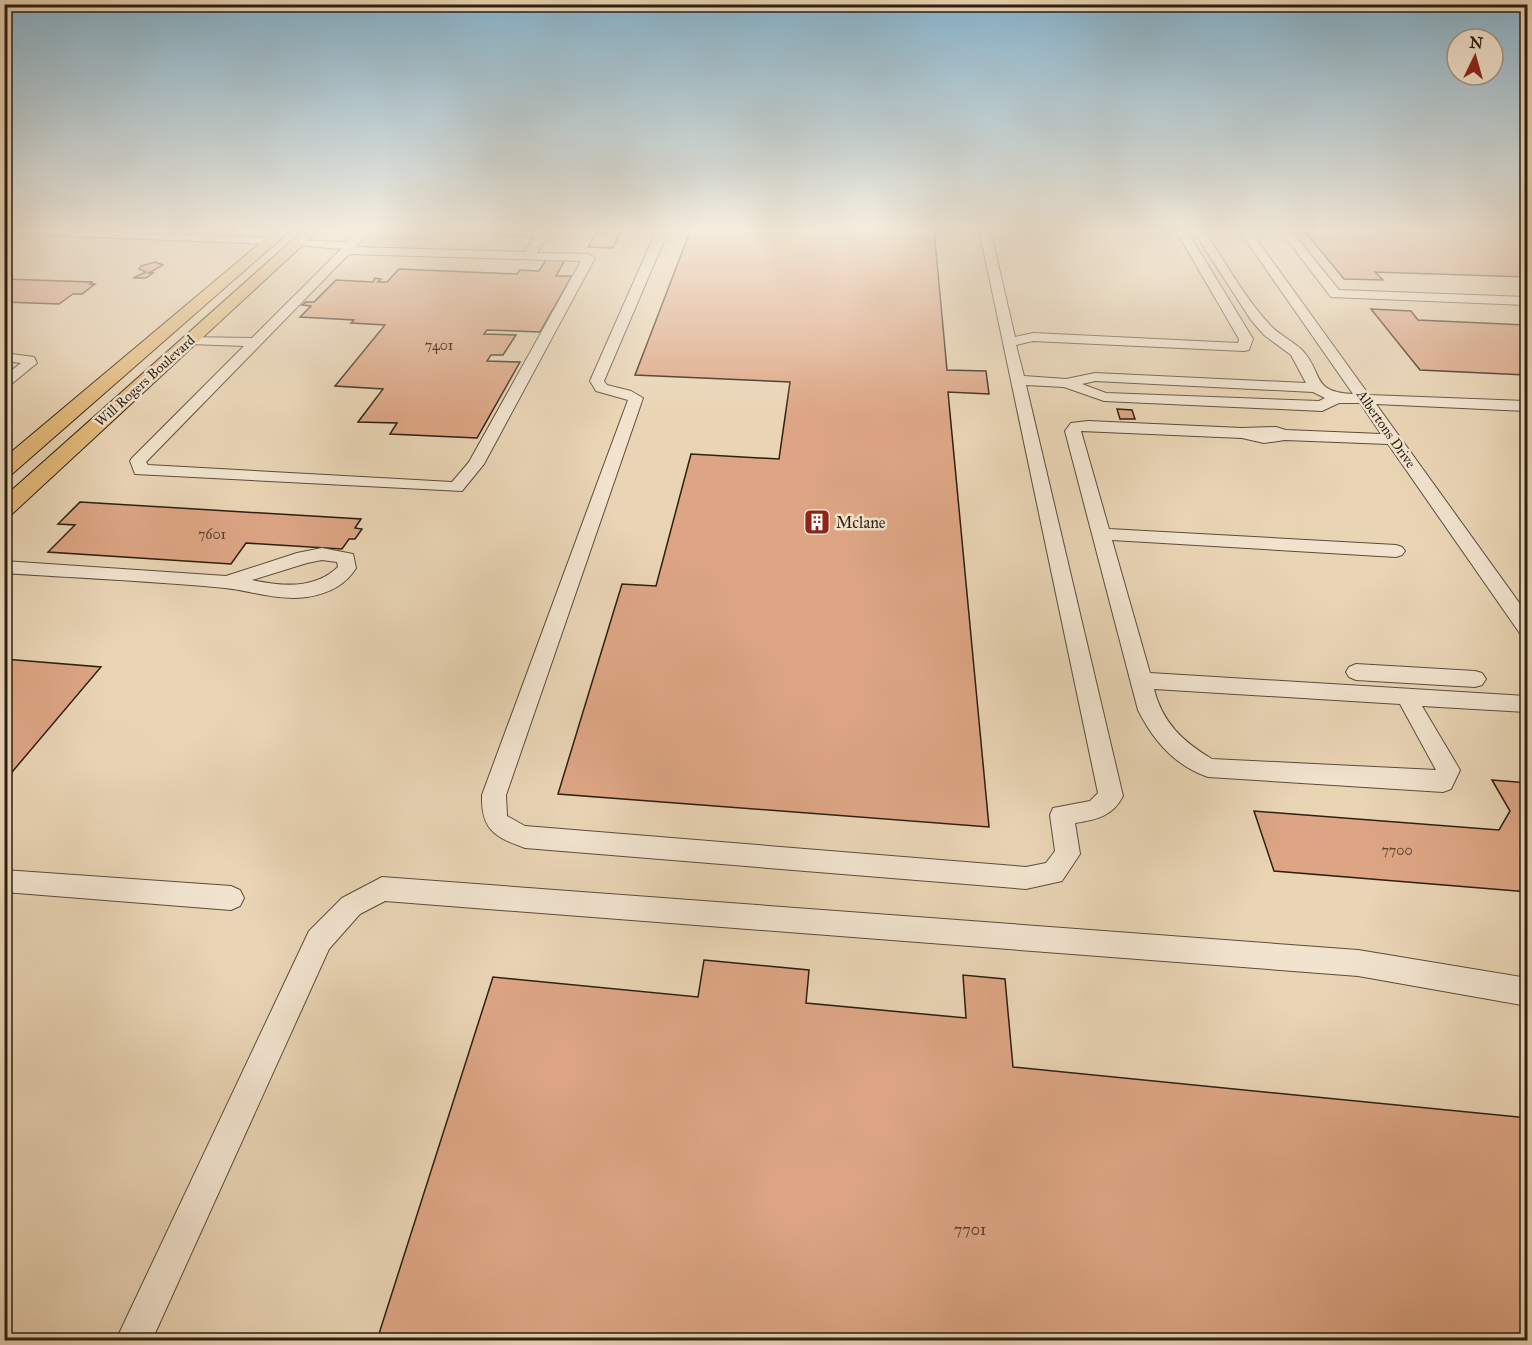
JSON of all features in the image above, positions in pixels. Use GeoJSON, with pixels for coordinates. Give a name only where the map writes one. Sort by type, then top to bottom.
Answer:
{"type":"FeatureCollection","features":[{"type":"Feature","properties":{"kind":"main road","name":"Will Rogers Boulevard"},"geometry":{"type":"LineString","coordinates":[[4,469],[211,292]]}},
{"type":"Feature","properties":{"kind":"main road","name":"Will Rogers Boulevard"},"geometry":{"type":"LineString","coordinates":[[4,508],[243,292]]}},
{"type":"Feature","properties":{"kind":"main road"},"geometry":{"type":"LineString","coordinates":[[157,339],[190,340]]}},
{"type":"Feature","properties":{"kind":"street"},"geometry":{"type":"LineString","coordinates":[[303,292],[138,461],[141,470],[456,487],[476,464],[570,292]]}},
{"type":"Feature","properties":{"kind":"street"},"geometry":{"type":"LineString","coordinates":[[636,292],[597,381],[601,388],[636,398],[494,795],[493,813],[503,830],[525,837],[1026,879],[1053,873],[1068,854],[1062,815],[1096,810],[1111,796],[998,292]]}},
{"type":"Feature","properties":{"kind":"street"},"geometry":{"type":"LineString","coordinates":[[1009,343],[1033,337],[1244,346],[1246,339],[1218,292]]}},
{"type":"Feature","properties":{"kind":"street"},"geometry":{"type":"LineString","coordinates":[[1239,292],[1269,332],[1297,353],[1316,387]]}},
{"type":"Feature","properties":{"kind":"street","name":"Albertons Drive"},"geometry":{"type":"LineString","coordinates":[[1289,292],[1527,630]]}},
{"type":"Feature","properties":{"kind":"street"},"geometry":{"type":"LineString","coordinates":[[1333,292],[1335,294],[1527,301]]}},
{"type":"Feature","properties":{"kind":"street"},"geometry":{"type":"LineString","coordinates":[[190,340],[253,342]]}},
{"type":"Feature","properties":{"kind":"street"},"geometry":{"type":"LineString","coordinates":[[4,357],[29,360],[30,363],[4,383]]}},
{"type":"Feature","properties":{"kind":"street"},"geometry":{"type":"LineString","coordinates":[[1066,383],[1095,376],[1316,387],[1336,398],[1527,406]]}},
{"type":"Feature","properties":{"kind":"street"},"geometry":{"type":"LineString","coordinates":[[1018,380],[1066,383],[1104,397],[1322,406],[1336,398]]}},
{"type":"Feature","properties":{"kind":"street"},"geometry":{"type":"LineString","coordinates":[[1392,439],[1283,435],[1276,432],[1248,430],[1245,433],[1077,426],[1073,431],[1128,631],[1145,702],[1161,732],[1184,755],[1208,768],[1443,782],[1448,770],[1406,696]]}},
{"type":"Feature","properties":{"kind":"street"},"geometry":{"type":"LineString","coordinates":[[1101,534],[1395,551]]}},
{"type":"Feature","properties":{"kind":"street"},"geometry":{"type":"LineString","coordinates":[[4,567],[227,582],[273,590],[316,589],[342,576],[347,568],[346,558],[322,554],[304,557],[227,582]]}},
{"type":"Feature","properties":{"kind":"street"},"geometry":{"type":"LineString","coordinates":[[1356,672],[1475,679]]}},
{"type":"Feature","properties":{"kind":"street"},"geometry":{"type":"LineString","coordinates":[[1141,680],[1527,704]]}},
{"type":"Feature","properties":{"kind":"street"},"geometry":{"type":"LineString","coordinates":[[4,881],[231,898]]}},
{"type":"Feature","properties":{"kind":"street"},"geometry":{"type":"LineString","coordinates":[[134,1341],[320,940],[351,906],[382,889],[1358,963],[1407,968],[1464,982],[1527,992]]}},
{"type":"Feature","properties":{"kind":"building"},"geometry":{"type":"Polygon","coordinates":[[[4,292],[85,292],[73,294],[59,304],[4,302],[4,292]]]}},
{"type":"Feature","properties":{"kind":"building"},"geometry":{"type":"Polygon","coordinates":[[[324,292],[563,292],[540,332],[487,330],[484,334],[516,335],[503,355],[491,355],[487,361],[520,362],[477,438],[390,434],[397,423],[358,422],[383,389],[335,386],[385,325],[351,323],[354,320],[300,317],[311,306],[302,305],[306,302],[314,302],[324,292]]]}},
{"type":"Feature","properties":{"kind":"building","name":"Mclane"},"geometry":{"type":"Polygon","coordinates":[[[667,292],[940,292],[947,370],[986,371],[989,394],[948,392],[989,827],[558,794],[622,584],[656,586],[691,454],[779,459],[790,382],[635,375],[667,292]]]}},
{"type":"Feature","properties":{"kind":"building"},"geometry":{"type":"Polygon","coordinates":[[[1371,309],[1411,311],[1418,320],[1528,325],[1528,375],[1420,370],[1371,309]]]}},
{"type":"Feature","properties":{"kind":"building"},"geometry":{"type":"Polygon","coordinates":[[[1117,409],[1132,410],[1135,419],[1120,419],[1117,409]]]}},
{"type":"Feature","properties":{"kind":"building"},"geometry":{"type":"Polygon","coordinates":[[[80,502],[361,519],[355,528],[362,529],[355,539],[349,539],[342,549],[246,543],[231,564],[48,552],[75,525],[58,524],[80,502]]]}},
{"type":"Feature","properties":{"kind":"building"},"geometry":{"type":"Polygon","coordinates":[[[4,659],[101,667],[7,778],[4,778],[4,659]]]}},
{"type":"Feature","properties":{"kind":"building"},"geometry":{"type":"Polygon","coordinates":[[[1492,780],[1528,783],[1528,892],[1274,871],[1254,811],[1499,830],[1510,811],[1492,780]]]}},
{"type":"Feature","properties":{"kind":"building"},"geometry":{"type":"Polygon","coordinates":[[[704,960],[809,970],[806,1003],[966,1018],[963,975],[1005,979],[1013,1067],[1528,1118],[1528,1340],[377,1340],[493,977],[698,997],[704,960]]]}},
{"type":"Feature","properties":{"kind":"place","name":"Mclane"},"geometry":{"type":"Point","coordinates":[817,522]}}]}
